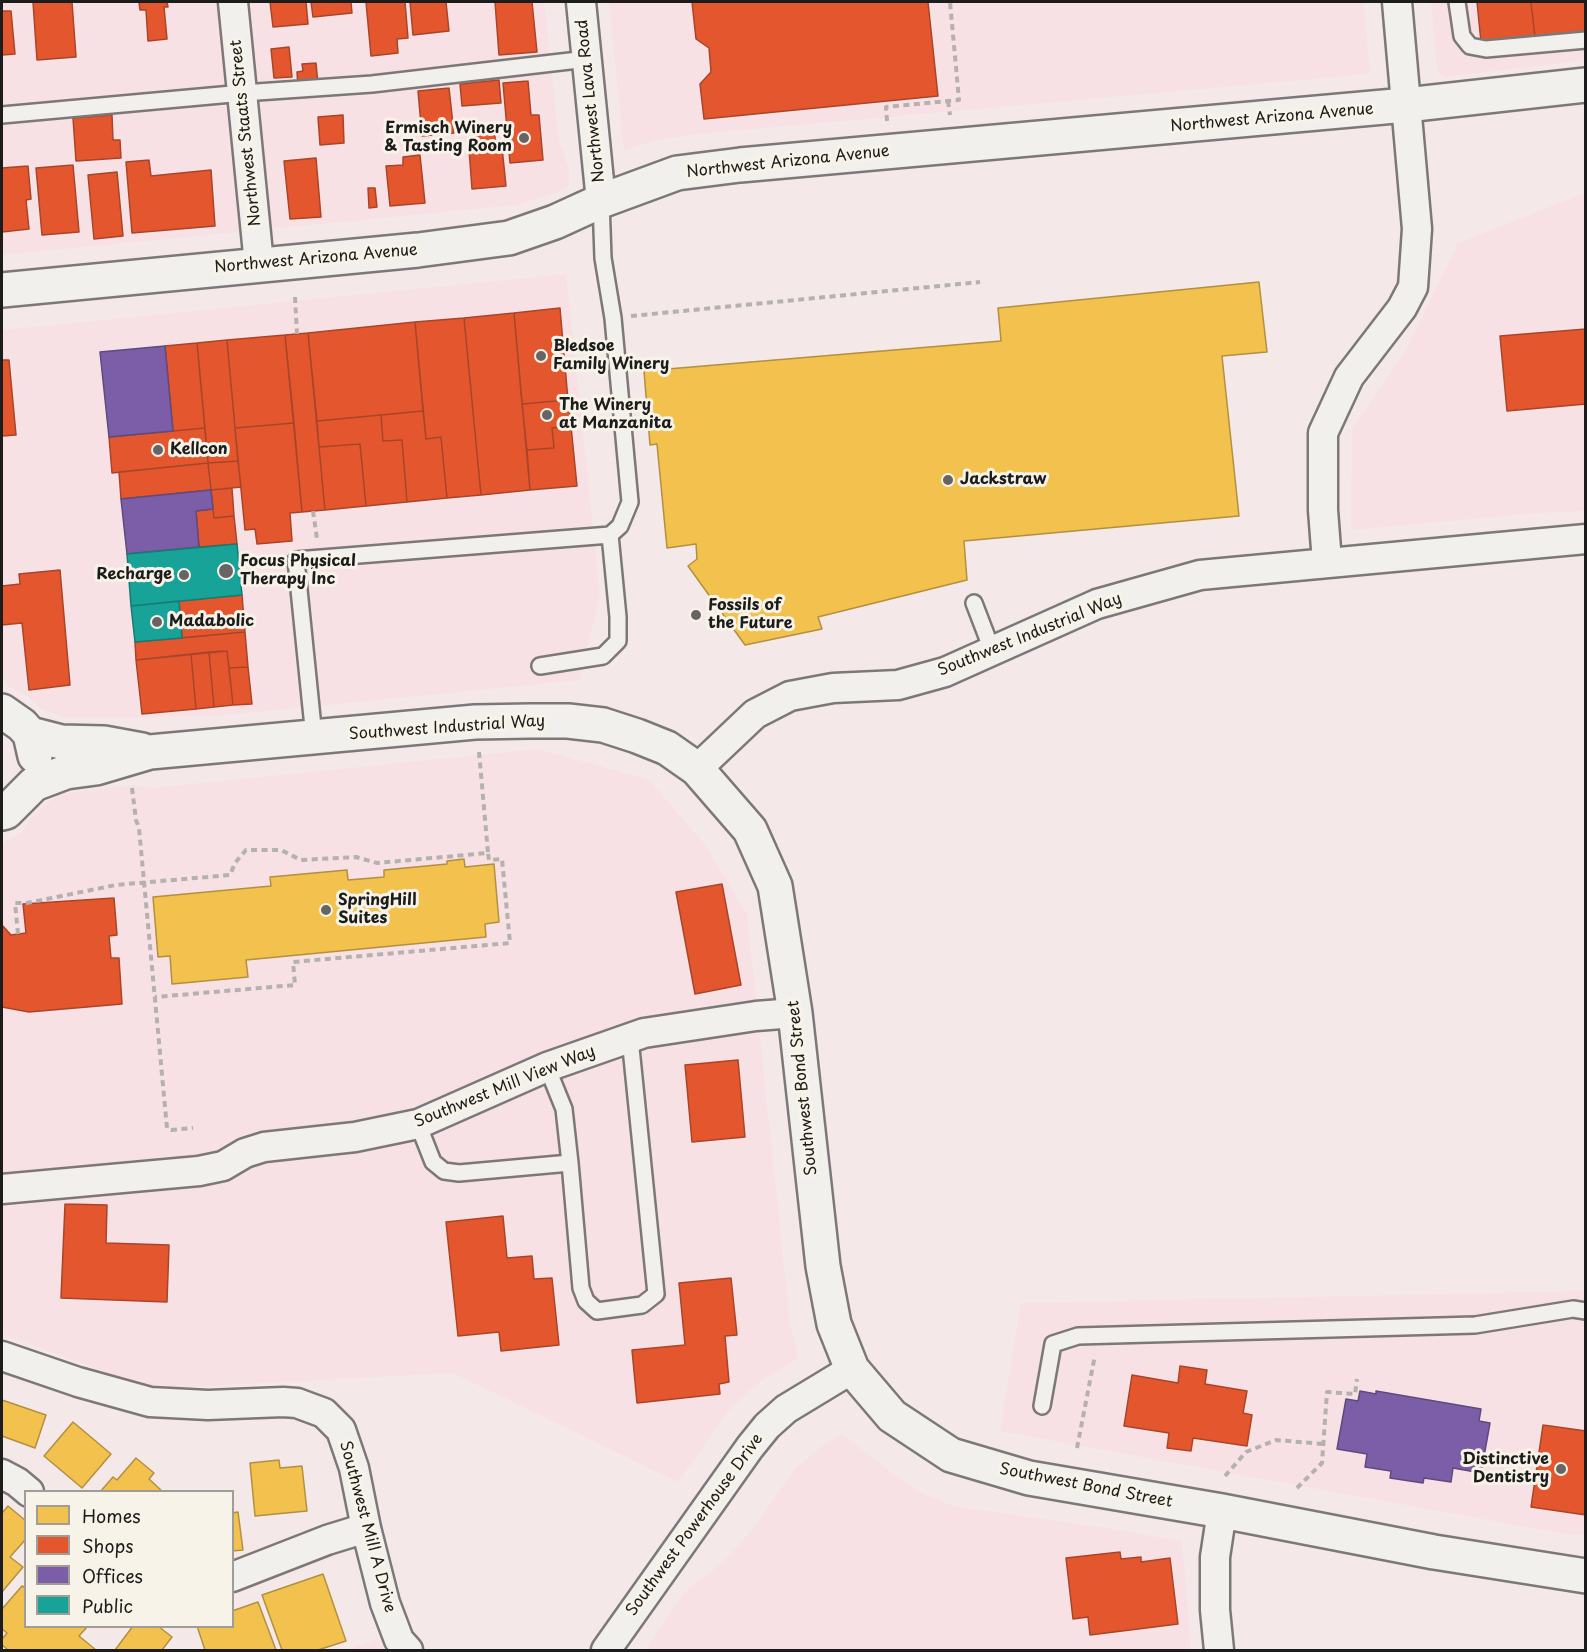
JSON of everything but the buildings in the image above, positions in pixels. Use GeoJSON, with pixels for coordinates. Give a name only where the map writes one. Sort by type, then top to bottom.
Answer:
{"type":"FeatureCollection","features":[{"type":"Feature","properties":{"kind":"street","name":"Northwest Staats Street"},"geometry":{"type":"LineString","coordinates":[[233,2],[259,264]]}},
{"type":"Feature","properties":{"kind":"street","name":"Northwest Lava Road"},"geometry":{"type":"LineString","coordinates":[[581,2],[600,201]]}},
{"type":"Feature","properties":{"kind":"street"},"geometry":{"type":"LineString","coordinates":[[1327,562],[1323,510],[1323,433],[1349,377],[1402,308],[1413,287],[1417,229],[1397,2]]}},
{"type":"Feature","properties":{"kind":"street","name":"Northwest Arizona Avenue"},"geometry":{"type":"LineString","coordinates":[[2,290],[418,250],[509,238],[677,173],[740,165],[1406,105],[1586,85]]}},
{"type":"Feature","properties":{"kind":"street","name":"Southwest Industrial Way"},"geometry":{"type":"LineString","coordinates":[[3,817],[34,784],[66,772],[96,768],[150,752],[475,723],[568,721],[603,725],[667,748],[697,769],[755,714],[790,696],[833,688],[898,685],[945,672],[1097,604],[1200,575],[1586,539]]}},
{"type":"Feature","properties":{"kind":"street","name":"Southwest Industrial Way"},"geometry":{"type":"LineString","coordinates":[[2,711],[22,725],[30,734],[61,742],[104,743],[150,752]]}},
{"type":"Feature","properties":{"kind":"street"},"geometry":{"type":"LineString","coordinates":[[30,734],[35,760],[34,784]]}},
{"type":"Feature","properties":{"kind":"street","name":"Southwest Bond Street"},"geometry":{"type":"LineString","coordinates":[[697,769],[750,830],[775,886],[795,1013],[823,1266],[834,1324],[852,1369],[892,1416],[951,1455],[1029,1478],[1434,1552],[1586,1576]]}},
{"type":"Feature","properties":{"kind":"street","name":"Southwest Mill View Way"},"geometry":{"type":"LineString","coordinates":[[2,1189],[199,1171],[223,1166],[245,1153],[264,1147],[356,1137],[418,1124],[547,1067],[644,1033],[756,1016],[795,1013]]}},
{"type":"Feature","properties":{"kind":"street","name":"Southwest Mill A Drive"},"geometry":{"type":"LineString","coordinates":[[2,1356],[78,1382],[150,1402],[208,1405],[283,1402],[297,1403],[324,1413],[341,1430],[354,1468],[385,1603],[399,1640],[408,1650]]}},
{"type":"Feature","properties":{"kind":"street","name":"Southwest Powerhouse Drive"},"geometry":{"type":"LineString","coordinates":[[606,1650],[767,1426],[786,1409],[852,1369]]}},
{"type":"Feature","properties":{"kind":"street"},"geometry":{"type":"LineString","coordinates":[[2,1474],[28,1490]]}},
{"type":"Feature","properties":{"kind":"street"},"geometry":{"type":"LineString","coordinates":[[1219,1650],[1215,1610],[1215,1557],[1222,1512]]}},
{"type":"Feature","properties":{"kind":"street"},"geometry":{"type":"LineString","coordinates":[[234,1576],[327,1540],[366,1528]]}},
{"type":"Feature","properties":{"kind":"lane"},"geometry":{"type":"LineString","coordinates":[[1457,2],[1462,36],[1470,46],[1486,49],[1586,40]]}},
{"type":"Feature","properties":{"kind":"lane"},"geometry":{"type":"LineString","coordinates":[[2,114],[372,84],[587,59]]}},
{"type":"Feature","properties":{"kind":"lane"},"geometry":{"type":"LineString","coordinates":[[314,736],[296,560],[610,535],[620,526],[630,502],[613,318],[603,258],[600,201]]}},
{"type":"Feature","properties":{"kind":"lane"},"geometry":{"type":"LineString","coordinates":[[540,666],[603,656],[618,641],[618,617],[610,535]]}},
{"type":"Feature","properties":{"kind":"lane"},"geometry":{"type":"LineString","coordinates":[[974,603],[992,650]]}},
{"type":"Feature","properties":{"kind":"lane"},"geometry":{"type":"LineString","coordinates":[[547,1067],[564,1109],[581,1288],[586,1301],[597,1311],[642,1305],[656,1294],[630,1038]]}},
{"type":"Feature","properties":{"kind":"lane"},"geometry":{"type":"LineString","coordinates":[[418,1124],[433,1162],[444,1171],[459,1173],[570,1163]]}},
{"type":"Feature","properties":{"kind":"lane"},"geometry":{"type":"LineString","coordinates":[[1042,1406],[1053,1344],[1078,1336],[1475,1325],[1573,1309],[1586,1311]]}},
{"type":"Feature","properties":{"kind":"path"},"geometry":{"type":"LineString","coordinates":[[887,121],[886,107],[959,100],[950,2]]}},
{"type":"Feature","properties":{"kind":"path"},"geometry":{"type":"LineString","coordinates":[[948,101],[950,115]]}},
{"type":"Feature","properties":{"kind":"path"},"geometry":{"type":"LineString","coordinates":[[613,318],[980,282]]}},
{"type":"Feature","properties":{"kind":"path"},"geometry":{"type":"LineString","coordinates":[[295,297],[297,334]]}},
{"type":"Feature","properties":{"kind":"path"},"geometry":{"type":"LineString","coordinates":[[313,511],[319,558]]}},
{"type":"Feature","properties":{"kind":"path"},"geometry":{"type":"LineString","coordinates":[[155,997],[295,985],[293,962],[510,943],[502,859],[489,860],[479,752]]}},
{"type":"Feature","properties":{"kind":"path"},"geometry":{"type":"LineString","coordinates":[[132,781],[144,882],[167,1128],[171,1130],[193,1128]]}},
{"type":"Feature","properties":{"kind":"path"},"geometry":{"type":"LineString","coordinates":[[18,934],[15,903],[27,903],[108,886],[230,875],[235,863],[246,850],[281,850],[301,860],[356,857],[377,863],[488,853]]}},
{"type":"Feature","properties":{"kind":"path"},"geometry":{"type":"LineString","coordinates":[[1077,1448],[1100,1335]]}},
{"type":"Feature","properties":{"kind":"path"},"geometry":{"type":"LineString","coordinates":[[1297,1488],[1322,1463],[1327,1392],[1355,1394],[1357,1378]]}},
{"type":"Feature","properties":{"kind":"path"},"geometry":{"type":"LineString","coordinates":[[1225,1476],[1246,1452],[1276,1440],[1323,1444]]}},
{"type":"Feature","properties":{"kind":"shaded area"},"geometry":{"type":"Polygon","coordinates":[[[2,2],[544,2],[559,140],[569,168],[569,184],[564,190],[517,205],[2,255],[2,2]]]}},
{"type":"Feature","properties":{"kind":"shaded area"},"geometry":{"type":"Polygon","coordinates":[[[609,2],[1364,2],[1370,74],[688,135],[653,141],[624,151],[609,2]]]}},
{"type":"Feature","properties":{"kind":"shaded area"},"geometry":{"type":"Polygon","coordinates":[[[1431,2],[1585,2],[1585,60],[1446,77],[1437,70],[1431,2]]]}},
{"type":"Feature","properties":{"kind":"shaded area"},"geometry":{"type":"Polygon","coordinates":[[[1585,193],[1585,511],[1351,530],[1352,428],[1405,352],[1458,243],[1585,193]]]}},
{"type":"Feature","properties":{"kind":"shaded area"},"geometry":{"type":"Polygon","coordinates":[[[566,274],[600,593],[580,680],[217,716],[65,718],[42,709],[24,694],[9,687],[2,679],[2,330],[566,274]]]}},
{"type":"Feature","properties":{"kind":"shaded area"},"geometry":{"type":"Polygon","coordinates":[[[537,749],[648,779],[704,843],[747,914],[790,1323],[798,1358],[762,1380],[730,1409],[678,1482],[453,1373],[151,1389],[2,1334],[2,843],[21,833],[29,820],[58,795],[73,792],[135,785],[151,788],[537,749]]]}},
{"type":"Feature","properties":{"kind":"shaded area"},"geometry":{"type":"Polygon","coordinates":[[[1585,1291],[1585,1534],[1570,1535],[1000,1431],[1021,1303],[1585,1291]]]}},
{"type":"Feature","properties":{"kind":"shaded area"},"geometry":{"type":"Polygon","coordinates":[[[842,1434],[922,1493],[953,1506],[1182,1541],[1191,1650],[645,1650],[684,1593],[725,1560],[752,1530],[794,1470],[819,1448],[842,1434]]]}},
{"type":"Feature","properties":{"kind":"shaded area"},"geometry":{"type":"Polygon","coordinates":[[[377,1639],[385,1650],[344,1650],[377,1639]]]}},
{"type":"Feature","properties":{"kind":"place","name":"Ermisch Winery & Tasting Room"},"geometry":{"type":"Point","coordinates":[524,138]}},
{"type":"Feature","properties":{"kind":"place","name":"Bledsoe Family Winery"},"geometry":{"type":"Point","coordinates":[541,356]}},
{"type":"Feature","properties":{"kind":"place","name":"The Winery at Manzanita"},"geometry":{"type":"Point","coordinates":[547,415]}},
{"type":"Feature","properties":{"kind":"place","name":"Kellcon"},"geometry":{"type":"Point","coordinates":[158,450]}},
{"type":"Feature","properties":{"kind":"place","name":"Jackstraw"},"geometry":{"type":"Point","coordinates":[948,480]}},
{"type":"Feature","properties":{"kind":"place","name":"Focus Physical Therapy Inc"},"geometry":{"type":"Point","coordinates":[226,571]}},
{"type":"Feature","properties":{"kind":"place","name":"Recharge"},"geometry":{"type":"Point","coordinates":[184,575]}},
{"type":"Feature","properties":{"kind":"place","name":"Fossils of the Future"},"geometry":{"type":"Point","coordinates":[696,615]}},
{"type":"Feature","properties":{"kind":"place","name":"Madabolic"},"geometry":{"type":"Point","coordinates":[157,622]}},
{"type":"Feature","properties":{"kind":"place","name":"SpringHill Suites"},"geometry":{"type":"Point","coordinates":[326,910]}},
{"type":"Feature","properties":{"kind":"place","name":"Distinctive Dentistry"},"geometry":{"type":"Point","coordinates":[1561,1469]}}]}
